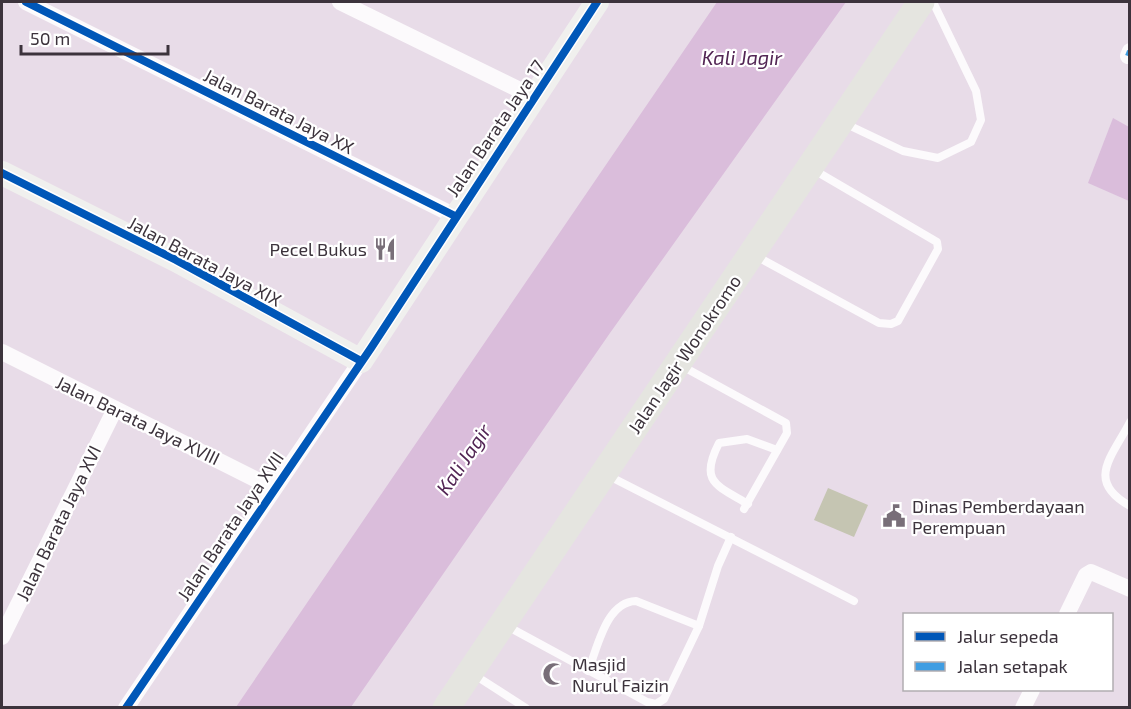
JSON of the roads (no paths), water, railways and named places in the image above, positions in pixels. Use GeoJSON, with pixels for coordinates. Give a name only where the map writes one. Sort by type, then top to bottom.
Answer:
{"type":"FeatureCollection","features":[{"type":"Feature","properties":{"kind":"main road","name":"Jalan Jagir Wonokromo"},"geometry":{"type":"LineString","coordinates":[[446,708],[921,2]]}},
{"type":"Feature","properties":{"kind":"street","name":"Jalan Barata Jaya XX"},"geometry":{"type":"LineString","coordinates":[[26,2],[455,216]]}},
{"type":"Feature","properties":{"kind":"street"},"geometry":{"type":"LineString","coordinates":[[340,2],[534,97]]}},
{"type":"Feature","properties":{"kind":"street","name":"Jalan Barata Jaya 17"},"geometry":{"type":"LineString","coordinates":[[361,361],[597,2]]}},
{"type":"Feature","properties":{"kind":"street","name":"Jalan Barata Jaya XIX"},"geometry":{"type":"LineString","coordinates":[[2,173],[176,260],[361,361]]}},
{"type":"Feature","properties":{"kind":"street","name":"Jalan Barata Jaya XVIII"},"geometry":{"type":"LineString","coordinates":[[2,352],[273,488]]}},
{"type":"Feature","properties":{"kind":"street","name":"Jalan Barata Jaya XVII"},"geometry":{"type":"LineString","coordinates":[[126,708],[361,361]]}},
{"type":"Feature","properties":{"kind":"street","name":"Jalan Barata Jaya XVI"},"geometry":{"type":"LineString","coordinates":[[2,637],[115,409]]}},
{"type":"Feature","properties":{"kind":"street"},"geometry":{"type":"LineString","coordinates":[[1068,613],[1086,575],[1095,572],[1130,589]]}},
{"type":"Feature","properties":{"kind":"street"},"geometry":{"type":"LineString","coordinates":[[1023,708],[1032,691]]}},
{"type":"Feature","properties":{"kind":"lane"},"geometry":{"type":"LineString","coordinates":[[840,121],[903,151],[938,158],[971,141],[981,120],[976,91],[933,2]]}},
{"type":"Feature","properties":{"kind":"lane"},"geometry":{"type":"LineString","coordinates":[[751,253],[879,323],[891,324],[898,321],[938,249],[938,242],[809,167]]}},
{"type":"Feature","properties":{"kind":"lane"},"geometry":{"type":"LineString","coordinates":[[678,364],[786,423],[787,433],[746,506],[715,484],[709,474],[709,462],[719,442],[747,439],[777,450]]}},
{"type":"Feature","properties":{"kind":"lane"},"geometry":{"type":"LineString","coordinates":[[1130,422],[1105,471],[1104,483],[1111,493],[1130,506]]}},
{"type":"Feature","properties":{"kind":"lane"},"geometry":{"type":"LineString","coordinates":[[604,474],[854,601]]}},
{"type":"Feature","properties":{"kind":"lane"},"geometry":{"type":"LineString","coordinates":[[502,624],[647,702],[656,704],[664,699],[699,626],[717,566],[731,537]]}},
{"type":"Feature","properties":{"kind":"lane"},"geometry":{"type":"LineString","coordinates":[[588,671],[613,611],[625,601],[636,601],[699,626]]}},
{"type":"Feature","properties":{"kind":"lane"},"geometry":{"type":"LineString","coordinates":[[470,673],[526,708]]}},
{"type":"Feature","properties":{"kind":"water","name":"Kali Jagir"},"geometry":{"type":"Polygon","coordinates":[[[717,2],[846,2],[610,333],[351,707],[236,707],[717,2]]]}},
{"type":"Feature","properties":{"kind":"water"},"geometry":{"type":"Polygon","coordinates":[[[1113,118],[1129,127],[1129,201],[1088,183],[1113,118]]]}},
{"type":"Feature","properties":{"kind":"place","name":"Pecel Bukus"},"geometry":{"type":"Point","coordinates":[385,249]}},
{"type":"Feature","properties":{"kind":"place","name":"Dinas Pemberdayaan Perempuan"},"geometry":{"type":"Point","coordinates":[894,516]}},
{"type":"Feature","properties":{"kind":"place","name":"Masjid Nurul Faizin"},"geometry":{"type":"Point","coordinates":[554,674]}}]}
